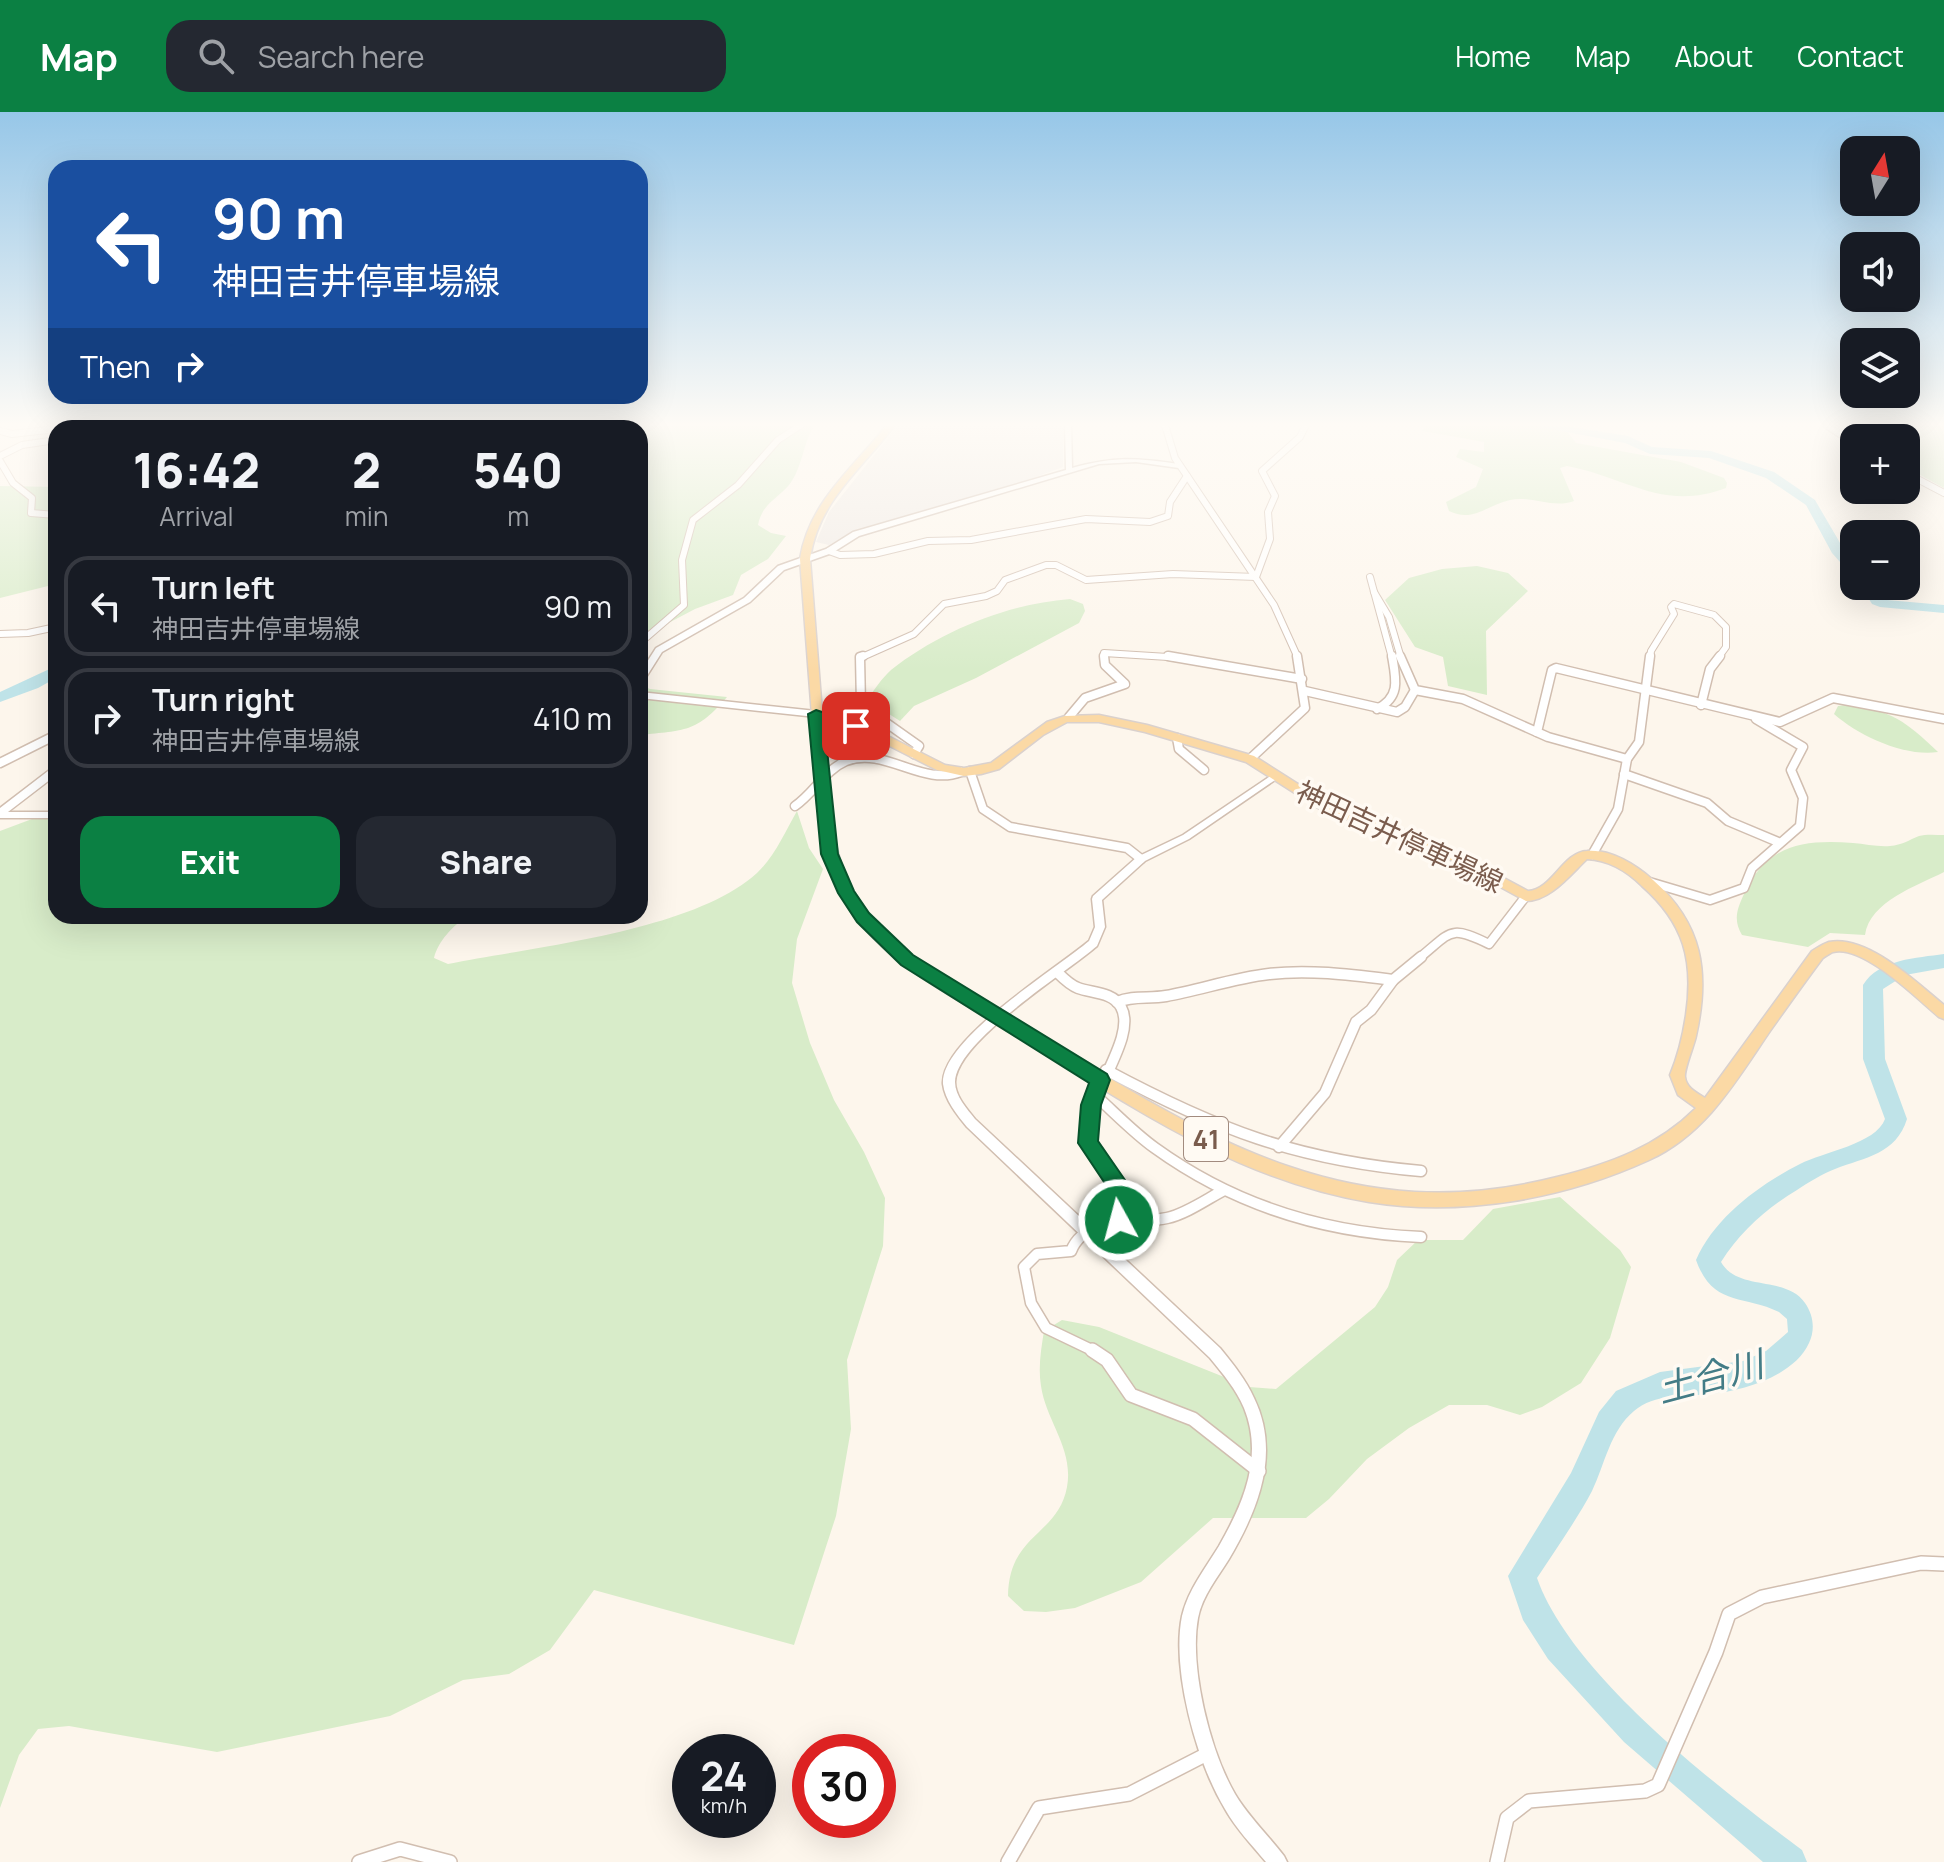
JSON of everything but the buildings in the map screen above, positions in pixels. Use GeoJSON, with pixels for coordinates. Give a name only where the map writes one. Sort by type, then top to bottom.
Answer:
{"type":"FeatureCollection","features":[{"type":"Feature","properties":{"kind":"main road","name":"41"},"geometry":{"type":"LineString","coordinates":[[823,507],[808,536],[805,559],[823,803],[835,871],[863,917],[907,960],[1100,1082],[1201,1137],[1264,1166],[1331,1187],[1401,1200],[1443,1200],[1535,1189],[1603,1171],[1675,1139],[1707,1108],[1823,948],[1834,944],[1855,948],[1944,1013]]}},
{"type":"Feature","properties":{"kind":"main road"},"geometry":{"type":"LineString","coordinates":[[816,714],[878,735],[932,765],[966,772],[1000,764],[1044,728],[1069,717]]}},
{"type":"Feature","properties":{"kind":"main road","name":"神田吉井停車場線"},"geometry":{"type":"LineString","coordinates":[[1069,717],[1101,719],[1250,759],[1327,808],[1431,844],[1526,896],[1536,896],[1576,859],[1592,855]]}},
{"type":"Feature","properties":{"kind":"main road"},"geometry":{"type":"LineString","coordinates":[[1592,855],[1624,865],[1646,881],[1670,907],[1691,942],[1698,988],[1687,1048],[1677,1075],[1683,1091],[1707,1108]]}},
{"type":"Feature","properties":{"kind":"street"},"geometry":{"type":"LineString","coordinates":[[31,507],[31,513],[48,514]]}},
{"type":"Feature","properties":{"kind":"street"},"geometry":{"type":"LineString","coordinates":[[648,636],[684,605],[686,596],[681,578],[689,528],[696,516],[709,507]]}},
{"type":"Feature","properties":{"kind":"street"},"geometry":{"type":"LineString","coordinates":[[648,667],[659,650],[747,600],[774,573],[829,551],[856,534],[947,507]]}},
{"type":"Feature","properties":{"kind":"street"},"geometry":{"type":"LineString","coordinates":[[829,551],[840,555],[874,554],[928,541],[971,540],[1086,519],[1150,522],[1168,516],[1169,507]]}},
{"type":"Feature","properties":{"kind":"street"},"geometry":{"type":"LineString","coordinates":[[1208,507],[1289,627],[1305,691],[1305,708],[1250,759]]}},
{"type":"Feature","properties":{"kind":"street"},"geometry":{"type":"LineString","coordinates":[[1256,577],[1270,539],[1270,507]]}},
{"type":"Feature","properties":{"kind":"street"},"geometry":{"type":"LineString","coordinates":[[914,754],[919,746],[861,705],[860,657],[914,634],[944,604],[986,596],[997,591],[1005,580],[1046,565],[1056,565],[1086,580],[1173,574],[1256,577]]}},
{"type":"Feature","properties":{"kind":"street"},"geometry":{"type":"LineString","coordinates":[[1370,577],[1389,643],[1395,692],[1389,703],[1377,709]]}},
{"type":"Feature","properties":{"kind":"street"},"geometry":{"type":"LineString","coordinates":[[1374,592],[1395,627],[1403,665],[1415,690],[1463,699],[1537,732],[1627,759]]}},
{"type":"Feature","properties":{"kind":"street"},"geometry":{"type":"LineString","coordinates":[[1592,855],[1618,809],[1627,759],[1639,742],[1651,651],[1674,614],[1671,607],[1674,604],[1714,615],[1726,627],[1726,647],[1710,669],[1701,705]]}},
{"type":"Feature","properties":{"kind":"street"},"geometry":{"type":"LineString","coordinates":[[0,634],[48,629]]}},
{"type":"Feature","properties":{"kind":"street"},"geometry":{"type":"LineString","coordinates":[[1069,717],[1073,706],[1080,700],[1125,684],[1105,665],[1104,653],[1177,655],[1224,667],[1302,679]]}},
{"type":"Feature","properties":{"kind":"street"},"geometry":{"type":"LineString","coordinates":[[1537,732],[1552,670],[1556,668],[1753,718],[1784,721],[1833,698],[1944,719]]}},
{"type":"Feature","properties":{"kind":"street"},"geometry":{"type":"LineString","coordinates":[[1305,691],[1397,712],[1415,690]]}},
{"type":"Feature","properties":{"kind":"street"},"geometry":{"type":"LineString","coordinates":[[648,696],[816,714]]}},
{"type":"Feature","properties":{"kind":"street"},"geometry":{"type":"LineString","coordinates":[[1646,881],[1710,900],[1744,888],[1752,868],[1778,842],[1800,826],[1803,798],[1791,770],[1803,747],[1753,718]]}},
{"type":"Feature","properties":{"kind":"street"},"geometry":{"type":"LineString","coordinates":[[1177,738],[1179,749],[1204,770]]}},
{"type":"Feature","properties":{"kind":"street"},"geometry":{"type":"LineString","coordinates":[[0,763],[48,739]]}},
{"type":"Feature","properties":{"kind":"street"},"geometry":{"type":"LineString","coordinates":[[795,806],[806,800],[824,774],[856,758],[874,759],[934,774],[953,776],[966,772],[983,809],[1010,827],[1127,848],[1141,859]]}},
{"type":"Feature","properties":{"kind":"street"},"geometry":{"type":"LineString","coordinates":[[1624,774],[1707,803],[1728,821],[1778,842]]}},
{"type":"Feature","properties":{"kind":"street"},"geometry":{"type":"LineString","coordinates":[[0,814],[48,776]]}},
{"type":"Feature","properties":{"kind":"street"},"geometry":{"type":"LineString","coordinates":[[1275,776],[1186,837],[1141,859],[1097,899],[1099,934],[1083,953],[964,1047],[956,1058],[949,1079],[955,1102],[971,1123],[1090,1232],[1233,1373],[1255,1412],[1259,1471],[1240,1524],[1196,1599],[1190,1618],[1192,1676],[1207,1754],[1229,1801],[1278,1862]]}},
{"type":"Feature","properties":{"kind":"street"},"geometry":{"type":"LineString","coordinates":[[0,814],[48,815]]}},
{"type":"Feature","properties":{"kind":"street"},"geometry":{"type":"LineString","coordinates":[[1279,1147],[1325,1093],[1356,1022],[1371,1010],[1393,980],[1453,931],[1462,931],[1489,944],[1526,896]]}},
{"type":"Feature","properties":{"kind":"street"},"geometry":{"type":"LineString","coordinates":[[1058,973],[1071,985],[1104,994],[1117,1002],[1125,1015],[1127,1028],[1100,1082],[1088,1143],[1115,1180],[1119,1220]]}},
{"type":"Feature","properties":{"kind":"street"},"geometry":{"type":"LineString","coordinates":[[1117,1002],[1129,997],[1165,996],[1213,983],[1272,973],[1354,975],[1393,980]]}},
{"type":"Feature","properties":{"kind":"street"},"geometry":{"type":"LineString","coordinates":[[1100,1082],[1279,1147],[1361,1166],[1421,1171]]}},
{"type":"Feature","properties":{"kind":"street"},"geometry":{"type":"LineString","coordinates":[[1100,1082],[1155,1147],[1224,1190],[1267,1209],[1343,1231],[1421,1237]]}},
{"type":"Feature","properties":{"kind":"street"},"geometry":{"type":"LineString","coordinates":[[1224,1190],[1169,1218],[1137,1223],[1119,1220],[1107,1223],[1075,1241],[1071,1251],[1037,1254],[1024,1267],[1024,1282],[1041,1325],[1054,1336],[1090,1350],[1109,1362],[1131,1395],[1193,1419],[1259,1471]]}},
{"type":"Feature","properties":{"kind":"street"},"geometry":{"type":"LineString","coordinates":[[1497,1862],[1507,1818],[1529,1801],[1645,1791],[1658,1785],[1716,1652],[1729,1614],[1762,1597],[1921,1563],[1944,1564]]}},
{"type":"Feature","properties":{"kind":"street"},"geometry":{"type":"LineString","coordinates":[[1008,1862],[1039,1808],[1129,1794],[1207,1754]]}},
{"type":"Feature","properties":{"kind":"street"},"geometry":{"type":"LineString","coordinates":[[359,1862],[400,1849],[450,1862]]}},
{"type":"Feature","properties":{"kind":"shaded area"},"geometry":{"type":"Polygon","coordinates":[[[833,507],[941,507],[857,529],[829,545],[816,542],[833,507]]]}},
{"type":"Feature","properties":{"kind":"green space"},"geometry":{"type":"Polygon","coordinates":[[[0,507],[48,507],[48,586],[0,598],[0,507]]]}},
{"type":"Feature","properties":{"kind":"green space"},"geometry":{"type":"Polygon","coordinates":[[[648,507],[766,507],[758,525],[771,533],[786,536],[768,559],[741,575],[733,595],[695,609],[648,634],[648,507]]]}},
{"type":"Feature","properties":{"kind":"green space"},"geometry":{"type":"Polygon","coordinates":[[[1448,507],[1491,507],[1465,515],[1449,511],[1448,507]]]}},
{"type":"Feature","properties":{"kind":"green space"},"geometry":{"type":"Polygon","coordinates":[[[1477,566],[1508,573],[1528,591],[1486,631],[1487,695],[1448,686],[1443,657],[1415,647],[1385,600],[1409,578],[1442,569],[1477,566]]]}},
{"type":"Feature","properties":{"kind":"green space"},"geometry":{"type":"Polygon","coordinates":[[[1070,599],[1083,604],[1085,611],[1079,623],[976,678],[914,706],[900,721],[867,700],[891,670],[953,632],[999,613],[1070,599]]]}},
{"type":"Feature","properties":{"kind":"green space"},"geometry":{"type":"Polygon","coordinates":[[[648,688],[727,697],[698,724],[648,734],[648,688]]]}},
{"type":"Feature","properties":{"kind":"green space"},"geometry":{"type":"Polygon","coordinates":[[[1838,706],[1875,710],[1897,719],[1938,752],[1897,748],[1869,737],[1834,714],[1838,706]]]}},
{"type":"Feature","properties":{"kind":"green space"},"geometry":{"type":"Polygon","coordinates":[[[797,811],[809,848],[823,869],[797,939],[792,983],[810,1043],[834,1100],[864,1152],[885,1198],[883,1246],[847,1360],[851,1429],[836,1516],[794,1645],[594,1590],[550,1650],[509,1674],[463,1680],[390,1716],[217,1752],[69,1726],[38,1729],[19,1755],[0,1808],[0,831],[48,813],[48,924],[456,924],[434,958],[448,964],[611,934],[694,909],[729,893],[757,873],[797,811]]]}},
{"type":"Feature","properties":{"kind":"green space"},"geometry":{"type":"Polygon","coordinates":[[[1922,835],[1944,835],[1944,872],[1885,904],[1869,923],[1865,935],[1830,933],[1808,947],[1742,935],[1739,930],[1738,910],[1744,894],[1763,865],[1775,855],[1802,844],[1818,842],[1890,846],[1922,835]]]}},
{"type":"Feature","properties":{"kind":"green space"},"geometry":{"type":"Polygon","coordinates":[[[1560,1197],[1620,1250],[1631,1267],[1610,1338],[1581,1383],[1542,1407],[1520,1415],[1487,1405],[1449,1405],[1409,1428],[1367,1459],[1306,1518],[1213,1518],[1141,1582],[1075,1608],[1024,1611],[1008,1596],[1010,1575],[1016,1559],[1054,1516],[1067,1487],[1067,1460],[1041,1386],[1044,1331],[1062,1320],[1099,1327],[1249,1387],[1276,1389],[1375,1307],[1388,1287],[1397,1260],[1418,1240],[1463,1240],[1493,1209],[1560,1197]]]}},
{"type":"Feature","properties":{"kind":"waterway","name":"土合川"},"geometry":{"type":"LineString","coordinates":[[1813,507],[1840,553]]}},
{"type":"Feature","properties":{"kind":"waterway","name":"土合川"},"geometry":{"type":"LineString","coordinates":[[1876,600],[1885,604],[1944,609]]}},
{"type":"Feature","properties":{"kind":"waterway"},"geometry":{"type":"LineString","coordinates":[[0,697],[48,676]]}},
{"type":"Feature","properties":{"kind":"waterway","name":"土合川"},"geometry":{"type":"LineString","coordinates":[[1790,1862],[1679,1771],[1593,1689],[1558,1648],[1533,1610],[1522,1576],[1581,1483],[1608,1421],[1626,1401],[1660,1385],[1709,1381],[1743,1374],[1775,1360],[1797,1341],[1801,1324],[1788,1304],[1725,1284],[1708,1260],[1730,1230],[1772,1193],[1820,1165],[1876,1144],[1890,1133],[1896,1119],[1874,1059],[1873,985],[1900,968],[1944,961]]}},
{"type":"Feature","properties":{"kind":"route"},"geometry":{"type":"LineString","coordinates":[[856,726],[816,714],[830,854],[846,893],[883,939],[907,960],[1100,1080],[1091,1105],[1088,1143],[1115,1180],[1119,1220]]}}]}
